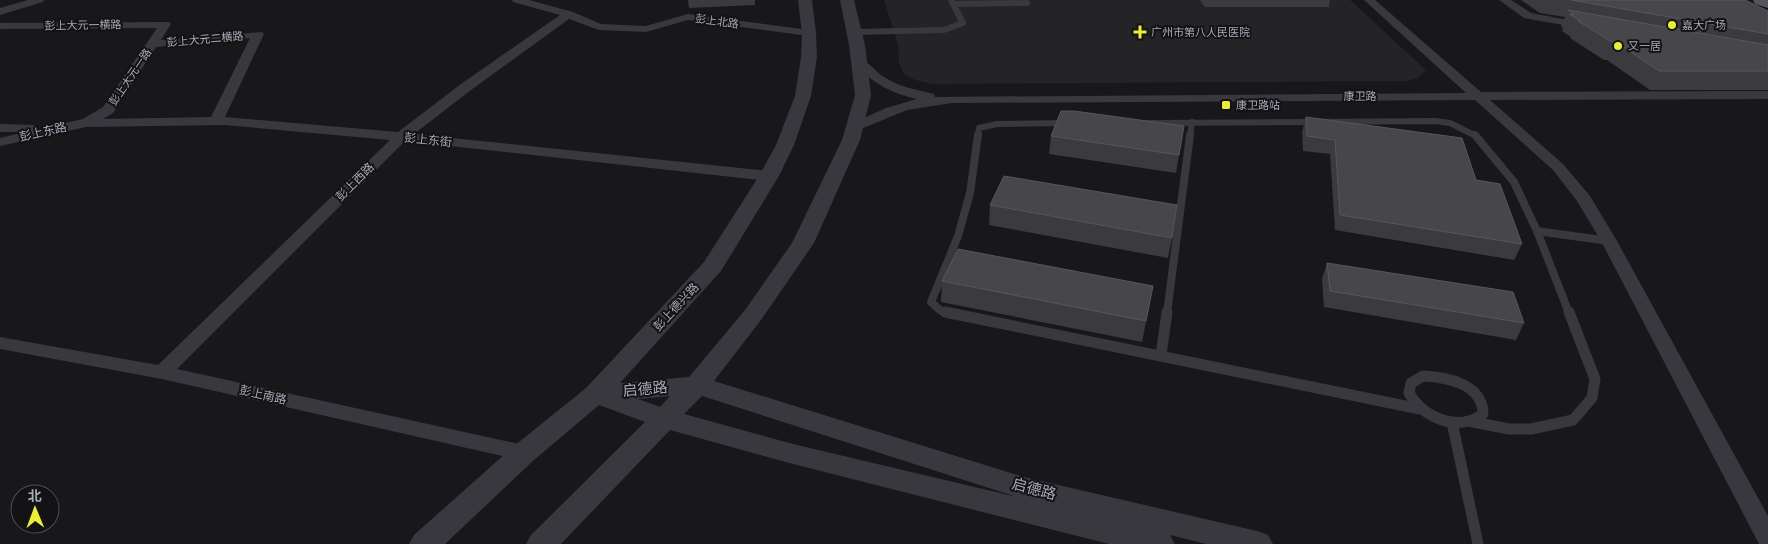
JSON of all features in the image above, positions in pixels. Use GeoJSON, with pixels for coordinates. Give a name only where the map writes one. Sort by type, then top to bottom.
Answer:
{"type":"FeatureCollection","features":[{"type":"Feature","properties":{"kind":"main road"},"geometry":{"type":"LineString","coordinates":[[1762,0],[1768,3]]}},
{"type":"Feature","properties":{"kind":"main road"},"geometry":{"type":"LineString","coordinates":[[1744,5],[1768,17]]}},
{"type":"Feature","properties":{"kind":"street"},"geometry":{"type":"LineString","coordinates":[[0,12],[39,0]]}},
{"type":"Feature","properties":{"kind":"street","name":"彭上北路"},"geometry":{"type":"LineString","coordinates":[[517,0],[569,14],[599,27],[646,29],[688,17],[809,33]]}},
{"type":"Feature","properties":{"kind":"street","name":"彭上德兴路"},"geometry":{"type":"LineString","coordinates":[[425,544],[524,453],[595,394],[713,266],[769,176],[785,145],[803,96],[809,57],[809,33],[805,0]]}},
{"type":"Feature","properties":{"kind":"street"},"geometry":{"type":"LineString","coordinates":[[542,544],[697,385],[753,315],[803,243],[851,140],[856,127],[863,92],[855,32],[847,0]]}},
{"type":"Feature","properties":{"kind":"street"},"geometry":{"type":"LineString","coordinates":[[1369,0],[1558,167],[1584,200],[1609,241],[1768,538]]}},
{"type":"Feature","properties":{"kind":"street"},"geometry":{"type":"LineString","coordinates":[[1504,0],[1528,16],[1595,28]]}},
{"type":"Feature","properties":{"kind":"street","name":"彭上西路"},"geometry":{"type":"LineString","coordinates":[[162,372],[400,137],[466,87],[569,14]]}},
{"type":"Feature","properties":{"kind":"street","name":"彭上大元一横路"},"geometry":{"type":"LineString","coordinates":[[0,26],[165,24]]}},
{"type":"Feature","properties":{"kind":"street","name":"彭上大元一路"},"geometry":{"type":"LineString","coordinates":[[86,123],[108,110],[165,24]]}},
{"type":"Feature","properties":{"kind":"street","name":"彭上大元二横路"},"geometry":{"type":"LineString","coordinates":[[152,44],[258,34],[216,121]]}},
{"type":"Feature","properties":{"kind":"street"},"geometry":{"type":"LineString","coordinates":[[859,62],[878,81],[898,91],[925,97],[952,99]]}},
{"type":"Feature","properties":{"kind":"street","name":"康卫路"},"geometry":{"type":"LineString","coordinates":[[952,99],[1768,95]]}},
{"type":"Feature","properties":{"kind":"street"},"geometry":{"type":"LineString","coordinates":[[856,127],[880,114],[910,104],[952,99]]}},
{"type":"Feature","properties":{"kind":"street","name":"彭上东街"},"geometry":{"type":"LineString","coordinates":[[86,123],[216,121],[400,137],[769,176]]}},
{"type":"Feature","properties":{"kind":"street","name":"彭上东路"},"geometry":{"type":"LineString","coordinates":[[0,142],[86,123]]}},
{"type":"Feature","properties":{"kind":"street"},"geometry":{"type":"LineString","coordinates":[[0,128],[60,128]]}},
{"type":"Feature","properties":{"kind":"street","name":"彭上南路"},"geometry":{"type":"LineString","coordinates":[[0,343],[162,372],[524,453]]}},
{"type":"Feature","properties":{"kind":"street","name":"启德路"},"geometry":{"type":"LineString","coordinates":[[595,394],[697,385],[1024,488],[1257,544]]}},
{"type":"Feature","properties":{"kind":"street","name":"启德路"},"geometry":{"type":"LineString","coordinates":[[595,394],[663,418],[793,454],[1159,544]]}},
{"type":"Feature","properties":{"kind":"lane"},"geometry":{"type":"LineString","coordinates":[[855,32],[944,30],[963,23],[952,2],[1027,3]]}},
{"type":"Feature","properties":{"kind":"lane"},"geometry":{"type":"LineString","coordinates":[[1143,123],[1435,121],[1450,123],[1474,135],[1514,182],[1537,231],[1595,379],[1592,398],[1573,420],[1531,429],[1509,429],[1473,422],[1452,422],[1439,419],[1420,408],[1410,397],[1409,384],[1414,379],[1423,376],[1444,377],[1463,385],[1478,396],[1482,402],[1483,414],[1473,422]]}},
{"type":"Feature","properties":{"kind":"lane"},"geometry":{"type":"LineString","coordinates":[[1161,355],[1192,122]]}},
{"type":"Feature","properties":{"kind":"lane"},"geometry":{"type":"LineString","coordinates":[[1075,123],[996,124],[979,128],[970,193],[958,236],[931,302],[941,311],[1420,408]]}},
{"type":"Feature","properties":{"kind":"lane"},"geometry":{"type":"LineString","coordinates":[[1537,231],[1609,241]]}},
{"type":"Feature","properties":{"kind":"lane"},"geometry":{"type":"LineString","coordinates":[[1452,422],[1478,544]]}},
{"type":"Feature","properties":{"kind":"shaded area","name":"广州市第八人民医院"},"geometry":{"type":"Polygon","coordinates":[[[884,0],[1350,0],[1426,70],[1418,78],[1407,81],[932,84],[915,80],[904,74],[899,63],[898,45],[884,0]]]}},
{"type":"Feature","properties":{"kind":"building"},"geometry":{"type":"Polygon","coordinates":[[[1571,0],[1745,0],[1768,11],[1768,34],[1571,0]]]}},
{"type":"Feature","properties":{"kind":"building"},"geometry":{"type":"Polygon","coordinates":[[[1568,10],[1768,45],[1768,71],[1659,71],[1616,42],[1612,42],[1578,21],[1581,21],[1569,14],[1574,14],[1568,10]]]}},
{"type":"Feature","properties":{"kind":"building"},"geometry":{"type":"Polygon","coordinates":[[[1061,111],[1074,111],[1184,126],[1179,155],[1051,136],[1061,111]]]}},
{"type":"Feature","properties":{"kind":"building"},"geometry":{"type":"Polygon","coordinates":[[[1306,117],[1462,138],[1476,180],[1500,184],[1522,244],[1340,215],[1335,140],[1307,136],[1306,117]]]}},
{"type":"Feature","properties":{"kind":"building"},"geometry":{"type":"Polygon","coordinates":[[[1004,176],[1177,205],[1172,238],[990,205],[1004,176]]]}},
{"type":"Feature","properties":{"kind":"building"},"geometry":{"type":"Polygon","coordinates":[[[958,249],[1153,286],[1146,321],[942,281],[958,249]]]}},
{"type":"Feature","properties":{"kind":"building"},"geometry":{"type":"Polygon","coordinates":[[[1327,263],[1513,292],[1524,323],[1330,291],[1327,263]]]}},
{"type":"Feature","properties":{"kind":"place","name":"嘉大广场"},"geometry":{"type":"Point","coordinates":[1672,25]}},
{"type":"Feature","properties":{"kind":"place","name":"广州市第八人民医院"},"geometry":{"type":"Point","coordinates":[1140,32]}},
{"type":"Feature","properties":{"kind":"place","name":"又一居"},"geometry":{"type":"Point","coordinates":[1618,46]}},
{"type":"Feature","properties":{"kind":"place","name":"康卫路站"},"geometry":{"type":"Point","coordinates":[1226,105]}}]}
